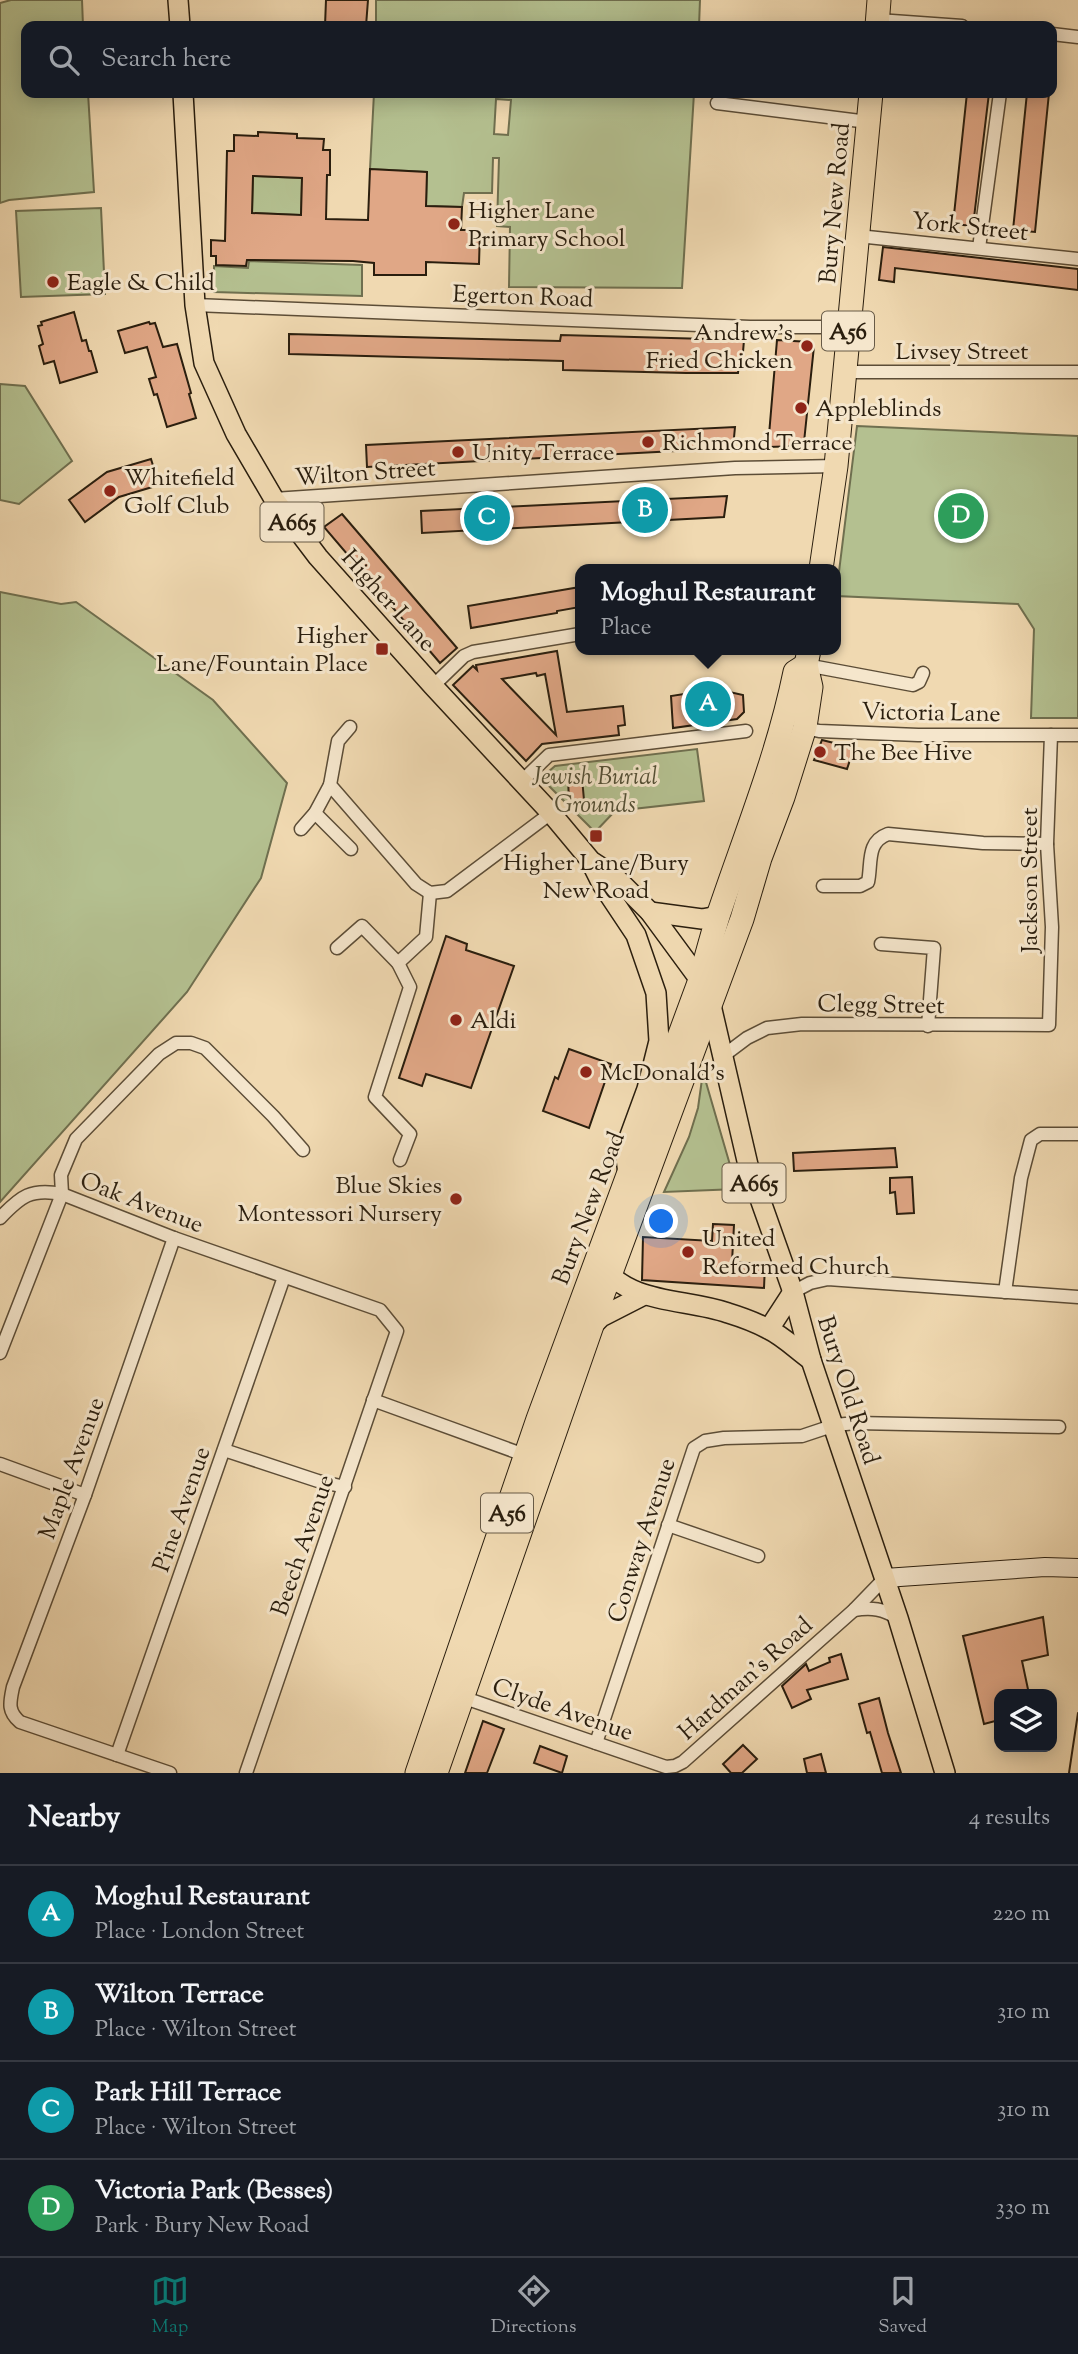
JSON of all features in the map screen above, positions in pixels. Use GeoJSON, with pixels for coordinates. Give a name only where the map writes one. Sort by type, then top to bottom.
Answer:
{"type":"FeatureCollection","features":[{"type":"Feature","properties":{"kind":"highway","name":"Bury New Road"},"geometry":{"type":"LineString","coordinates":[[822,564],[836,466],[870,98]]}},
{"type":"Feature","properties":{"kind":"highway","name":"Bury New Road"},"geometry":{"type":"LineString","coordinates":[[436,1773],[455,1694],[536,1459],[598,1254],[629,1178],[700,980],[718,915],[769,772],[811,687],[807,657]]}},
{"type":"Feature","properties":{"kind":"highway","name":"Bury New Road"},"geometry":{"type":"LineString","coordinates":[[536,1459],[591,1327],[742,919],[760,858],[783,797],[794,725]]}},
{"type":"Feature","properties":{"kind":"highway","name":"Bury New Road"},"geometry":{"type":"LineString","coordinates":[[417,1773],[455,1694]]}},
{"type":"Feature","properties":{"kind":"main road"},"geometry":{"type":"LineString","coordinates":[[178,0],[180,21]]}},
{"type":"Feature","properties":{"kind":"main road","name":"Higher Lane"},"geometry":{"type":"LineString","coordinates":[[183,98],[195,305],[204,363],[236,434],[274,499],[318,557],[551,813],[591,862],[614,876],[650,912],[700,980]]}},
{"type":"Feature","properties":{"kind":"main road"},"geometry":{"type":"LineString","coordinates":[[591,862],[602,884],[636,935],[656,993],[659,1041],[647,1089],[625,1149],[629,1178]]}},
{"type":"Feature","properties":{"kind":"main road"},"geometry":{"type":"LineString","coordinates":[[650,912],[702,919],[718,915]]}},
{"type":"Feature","properties":{"kind":"main road","name":"Bury Old Road"},"geometry":{"type":"LineString","coordinates":[[700,980],[710,1001],[748,1165],[793,1292],[811,1360],[898,1618],[945,1773]]}},
{"type":"Feature","properties":{"kind":"main road"},"geometry":{"type":"LineString","coordinates":[[598,1254],[601,1265],[626,1289],[726,1312],[769,1329],[811,1360]]}},
{"type":"Feature","properties":{"kind":"main road"},"geometry":{"type":"LineString","coordinates":[[769,1329],[793,1292]]}},
{"type":"Feature","properties":{"kind":"main road"},"geometry":{"type":"LineString","coordinates":[[591,1327],[601,1317],[644,1295]]}},
{"type":"Feature","properties":{"kind":"street"},"geometry":{"type":"LineString","coordinates":[[878,15],[924,21]]}},
{"type":"Feature","properties":{"kind":"street"},"geometry":{"type":"LineString","coordinates":[[1057,35],[1078,37]]}},
{"type":"Feature","properties":{"kind":"street"},"geometry":{"type":"LineString","coordinates":[[979,248],[999,98]]}},
{"type":"Feature","properties":{"kind":"street"},"geometry":{"type":"LineString","coordinates":[[717,103],[868,122]]}},
{"type":"Feature","properties":{"kind":"street","name":"York Street"},"geometry":{"type":"LineString","coordinates":[[858,236],[1078,259]]}},
{"type":"Feature","properties":{"kind":"street","name":"Egerton Road"},"geometry":{"type":"LineString","coordinates":[[195,305],[750,327],[849,327]]}},
{"type":"Feature","properties":{"kind":"street","name":"Livsey Street"},"geometry":{"type":"LineString","coordinates":[[845,372],[1078,372]]}},
{"type":"Feature","properties":{"kind":"street","name":"Wilton Street"},"geometry":{"type":"LineString","coordinates":[[274,499],[735,468],[836,466]]}},
{"type":"Feature","properties":{"kind":"street"},"geometry":{"type":"LineString","coordinates":[[433,686],[464,656],[473,652],[575,635]]}},
{"type":"Feature","properties":{"kind":"street"},"geometry":{"type":"LineString","coordinates":[[807,657],[904,685],[919,682],[923,673]]}},
{"type":"Feature","properties":{"kind":"street","name":"Victoria Lane"},"geometry":{"type":"LineString","coordinates":[[794,725],[819,731],[1078,735]]}},
{"type":"Feature","properties":{"kind":"street"},"geometry":{"type":"LineString","coordinates":[[301,829],[315,813],[330,785],[338,741],[350,727]]}},
{"type":"Feature","properties":{"kind":"street"},"geometry":{"type":"LineString","coordinates":[[522,781],[549,755],[746,731]]}},
{"type":"Feature","properties":{"kind":"street"},"geometry":{"type":"LineString","coordinates":[[726,734],[728,749]]}},
{"type":"Feature","properties":{"kind":"street","name":"Jackson Street"},"geometry":{"type":"LineString","coordinates":[[1048,1025],[1052,927],[1048,844],[1051,735]]}},
{"type":"Feature","properties":{"kind":"street"},"geometry":{"type":"LineString","coordinates":[[330,785],[416,884],[430,893],[447,891],[551,813]]}},
{"type":"Feature","properties":{"kind":"street"},"geometry":{"type":"LineString","coordinates":[[315,813],[351,849]]}},
{"type":"Feature","properties":{"kind":"street"},"geometry":{"type":"LineString","coordinates":[[823,886],[860,886],[868,882],[873,845],[878,838],[888,834],[983,843],[1048,844]]}},
{"type":"Feature","properties":{"kind":"street"},"geometry":{"type":"LineString","coordinates":[[398,963],[426,937],[430,893]]}},
{"type":"Feature","properties":{"kind":"street"},"geometry":{"type":"LineString","coordinates":[[337,948],[362,926],[398,963],[410,987],[375,1097],[410,1134],[400,1160]]}},
{"type":"Feature","properties":{"kind":"street"},"geometry":{"type":"LineString","coordinates":[[881,944],[934,948],[928,1026]]}},
{"type":"Feature","properties":{"kind":"street","name":"Clegg Street"},"geometry":{"type":"LineString","coordinates":[[723,1056],[747,1038],[768,1028],[802,1024],[1048,1025]]}},
{"type":"Feature","properties":{"kind":"street"},"geometry":{"type":"LineString","coordinates":[[0,1353],[62,1194],[61,1175],[76,1139],[159,1054],[176,1043],[191,1043],[205,1048],[303,1150]]}},
{"type":"Feature","properties":{"kind":"street"},"geometry":{"type":"LineString","coordinates":[[1005,1292],[1021,1178],[1031,1140],[1040,1134],[1078,1134]]}},
{"type":"Feature","properties":{"kind":"street"},"geometry":{"type":"LineString","coordinates":[[0,1218],[16,1202],[33,1193],[47,1191],[62,1194]]}},
{"type":"Feature","properties":{"kind":"street","name":"Oak Avenue"},"geometry":{"type":"LineString","coordinates":[[62,1194],[174,1238],[380,1310],[397,1331]]}},
{"type":"Feature","properties":{"kind":"street","name":"Maple Avenue"},"geometry":{"type":"LineString","coordinates":[[117,1755],[20,1722],[11,1713],[10,1703],[13,1687],[85,1495],[174,1238]]}},
{"type":"Feature","properties":{"kind":"street","name":"Pine Avenue"},"geometry":{"type":"LineString","coordinates":[[117,1755],[284,1277]]}},
{"type":"Feature","properties":{"kind":"street"},"geometry":{"type":"LineString","coordinates":[[793,1292],[810,1283],[828,1279],[1078,1297]]}},
{"type":"Feature","properties":{"kind":"street","name":"Beech Avenue"},"geometry":{"type":"LineString","coordinates":[[246,1773],[397,1331]]}},
{"type":"Feature","properties":{"kind":"street"},"geometry":{"type":"LineString","coordinates":[[373,1400],[536,1459]]}},
{"type":"Feature","properties":{"kind":"street","name":"Conway Avenue"},"geometry":{"type":"LineString","coordinates":[[596,1743],[694,1448],[705,1441],[724,1438],[802,1436],[835,1425],[856,1423],[1059,1426]]}},
{"type":"Feature","properties":{"kind":"street"},"geometry":{"type":"LineString","coordinates":[[225,1450],[318,1481],[345,1487]]}},
{"type":"Feature","properties":{"kind":"street"},"geometry":{"type":"LineString","coordinates":[[0,1464],[85,1495]]}},
{"type":"Feature","properties":{"kind":"street"},"geometry":{"type":"LineString","coordinates":[[668,1525],[758,1556]]}},
{"type":"Feature","properties":{"kind":"street"},"geometry":{"type":"LineString","coordinates":[[885,1578],[1045,1567],[1078,1568]]}},
{"type":"Feature","properties":{"kind":"street","name":"Hardman's Road"},"geometry":{"type":"LineString","coordinates":[[666,1770],[683,1762],[854,1610],[885,1578]]}},
{"type":"Feature","properties":{"kind":"street"},"geometry":{"type":"LineString","coordinates":[[854,1610],[870,1607],[898,1618]]}},
{"type":"Feature","properties":{"kind":"street","name":"Clyde Avenue"},"geometry":{"type":"LineString","coordinates":[[455,1694],[666,1770]]}},
{"type":"Feature","properties":{"kind":"street"},"geometry":{"type":"LineString","coordinates":[[117,1755],[152,1770],[170,1773]]}},
{"type":"Feature","properties":{"kind":"green space"},"geometry":{"type":"Polygon","coordinates":[[[11,0],[82,0],[83,21],[21,21],[21,98],[88,98],[94,192],[0,203],[0,3],[11,0]]]}},
{"type":"Feature","properties":{"kind":"green space"},"geometry":{"type":"Polygon","coordinates":[[[376,0],[700,0],[699,21],[376,21],[376,0]]]}},
{"type":"Feature","properties":{"kind":"green space"},"geometry":{"type":"Polygon","coordinates":[[[374,98],[694,98],[682,288],[509,287],[510,227],[497,226],[499,158],[493,158],[492,193],[464,193],[462,207],[426,206],[427,172],[370,169],[374,98]],[[496,99],[494,134],[508,135],[511,100],[496,99]]]}},
{"type":"Feature","properties":{"kind":"green space"},"geometry":{"type":"Polygon","coordinates":[[[253,176],[302,178],[301,215],[252,213],[253,176]]]}},
{"type":"Feature","properties":{"kind":"green space"},"geometry":{"type":"Polygon","coordinates":[[[101,208],[105,294],[21,297],[16,211],[101,208]]]}},
{"type":"Feature","properties":{"kind":"green space"},"geometry":{"type":"Polygon","coordinates":[[[249,261],[362,265],[362,296],[214,292],[214,266],[248,268],[249,261]]]}},
{"type":"Feature","properties":{"kind":"green space","name":"Whitefield Golf Club"},"geometry":{"type":"Polygon","coordinates":[[[0,384],[25,386],[72,461],[19,504],[0,500],[0,384]]]}},
{"type":"Feature","properties":{"kind":"green space"},"geometry":{"type":"Polygon","coordinates":[[[857,426],[1078,436],[1078,718],[1031,718],[1034,629],[1018,604],[841,596],[840,564],[857,426]]]}},
{"type":"Feature","properties":{"kind":"green space"},"geometry":{"type":"Polygon","coordinates":[[[0,592],[61,604],[76,602],[213,700],[287,783],[261,878],[187,992],[0,1202],[0,592]]]}},
{"type":"Feature","properties":{"kind":"green space","name":"Jewish Burial Grounds"},"geometry":{"type":"Polygon","coordinates":[[[697,749],[704,801],[615,811],[595,832],[541,778],[555,766],[697,749]]]}},
{"type":"Feature","properties":{"kind":"green space"},"geometry":{"type":"Polygon","coordinates":[[[703,1072],[737,1189],[664,1192],[689,1137],[698,1108],[703,1072]]]}},
{"type":"Feature","properties":{"kind":"building"},"geometry":{"type":"Polygon","coordinates":[[[326,0],[368,0],[366,21],[325,21],[326,0]]]}},
{"type":"Feature","properties":{"kind":"building"},"geometry":{"type":"Polygon","coordinates":[[[966,98],[988,98],[973,226],[953,224],[966,98]]]}},
{"type":"Feature","properties":{"kind":"building"},"geometry":{"type":"Polygon","coordinates":[[[1026,98],[1048,98],[1035,232],[1013,230],[1026,98]]]}},
{"type":"Feature","properties":{"kind":"building"},"geometry":{"type":"Polygon","coordinates":[[[258,132],[297,134],[297,138],[324,139],[323,150],[330,150],[326,219],[368,220],[370,169],[427,172],[426,206],[462,207],[461,230],[480,230],[479,264],[426,262],[426,275],[374,275],[374,263],[353,261],[247,260],[246,266],[216,265],[216,256],[211,256],[211,240],[225,241],[227,151],[234,151],[234,135],[258,136],[258,132]],[[253,176],[252,213],[301,215],[302,178],[253,176]]]}},
{"type":"Feature","properties":{"kind":"building"},"geometry":{"type":"Polygon","coordinates":[[[883,247],[1078,269],[1078,290],[895,268],[894,282],[879,280],[883,247]]]}},
{"type":"Feature","properties":{"kind":"building"},"geometry":{"type":"Polygon","coordinates":[[[74,312],[82,341],[86,340],[97,372],[60,383],[54,361],[44,364],[39,346],[43,344],[38,326],[42,325],[41,322],[74,312]]]}},
{"type":"Feature","properties":{"kind":"building"},"geometry":{"type":"Polygon","coordinates":[[[149,322],[155,323],[163,347],[177,344],[196,418],[167,427],[157,394],[154,395],[149,379],[156,377],[147,347],[125,353],[118,331],[149,322]]]}},
{"type":"Feature","properties":{"kind":"building"},"geometry":{"type":"Polygon","coordinates":[[[289,334],[560,341],[561,335],[744,340],[742,364],[739,364],[738,373],[686,373],[563,370],[563,361],[289,354],[289,334]]]}},
{"type":"Feature","properties":{"kind":"building"},"geometry":{"type":"Polygon","coordinates":[[[777,340],[810,342],[814,346],[804,442],[800,446],[768,447],[777,340]]]}},
{"type":"Feature","properties":{"kind":"building"},"geometry":{"type":"Polygon","coordinates":[[[735,427],[733,448],[367,467],[366,445],[735,427]]]}},
{"type":"Feature","properties":{"kind":"building","name":"Whitefield Golf Club"},"geometry":{"type":"Polygon","coordinates":[[[151,459],[159,485],[119,497],[85,522],[69,500],[107,472],[151,459]]]}},
{"type":"Feature","properties":{"kind":"building"},"geometry":{"type":"Polygon","coordinates":[[[727,496],[724,517],[422,533],[421,511],[727,496]]]}},
{"type":"Feature","properties":{"kind":"building"},"geometry":{"type":"Polygon","coordinates":[[[342,514],[457,648],[440,663],[324,527],[342,514]]]}},
{"type":"Feature","properties":{"kind":"building"},"geometry":{"type":"Polygon","coordinates":[[[575,588],[575,608],[471,628],[468,606],[575,588]]]}},
{"type":"Feature","properties":{"kind":"building"},"geometry":{"type":"Polygon","coordinates":[[[557,651],[567,712],[623,706],[625,725],[618,726],[619,735],[542,744],[526,761],[453,685],[473,666],[477,670],[476,665],[557,651]],[[536,673],[502,679],[556,735],[545,674],[537,676],[536,673]]]}},
{"type":"Feature","properties":{"kind":"building"},"geometry":{"type":"Polygon","coordinates":[[[716,689],[743,695],[744,712],[737,719],[673,728],[671,696],[716,689]]]}},
{"type":"Feature","properties":{"kind":"building"},"geometry":{"type":"Polygon","coordinates":[[[822,740],[854,748],[847,769],[814,760],[822,740]]]}},
{"type":"Feature","properties":{"kind":"building"},"geometry":{"type":"Polygon","coordinates":[[[582,778],[584,800],[569,801],[568,779],[582,778]]]}},
{"type":"Feature","properties":{"kind":"building","name":"Aldi"},"geometry":{"type":"Polygon","coordinates":[[[446,936],[467,944],[466,950],[514,966],[471,1088],[426,1074],[422,1086],[399,1078],[446,936]]]}},
{"type":"Feature","properties":{"kind":"building"},"geometry":{"type":"Polygon","coordinates":[[[569,1049],[611,1064],[589,1128],[543,1111],[569,1049]]]}},
{"type":"Feature","properties":{"kind":"building"},"geometry":{"type":"Polygon","coordinates":[[[895,1148],[897,1167],[794,1171],[793,1153],[895,1148]]]}},
{"type":"Feature","properties":{"kind":"building"},"geometry":{"type":"Polygon","coordinates":[[[912,1177],[914,1213],[897,1214],[895,1192],[890,1193],[890,1178],[912,1177]]]}},
{"type":"Feature","properties":{"kind":"building","name":"United Reformed Church"},"geometry":{"type":"Polygon","coordinates":[[[713,1224],[734,1225],[732,1262],[765,1264],[764,1288],[642,1280],[643,1237],[712,1241],[713,1224]]]}},
{"type":"Feature","properties":{"kind":"building"},"geometry":{"type":"Polygon","coordinates":[[[1043,1617],[1048,1655],[1022,1661],[1028,1689],[994,1689],[994,1721],[984,1724],[963,1636],[1043,1617]]]}},
{"type":"Feature","properties":{"kind":"building"},"geometry":{"type":"Polygon","coordinates":[[[841,1654],[848,1679],[807,1690],[811,1699],[792,1708],[782,1686],[806,1664],[809,1671],[841,1654]]]}},
{"type":"Feature","properties":{"kind":"building"},"geometry":{"type":"Polygon","coordinates":[[[879,1698],[901,1773],[882,1773],[870,1732],[867,1733],[859,1704],[879,1698]]]}},
{"type":"Feature","properties":{"kind":"building"},"geometry":{"type":"Polygon","coordinates":[[[483,1721],[504,1729],[487,1773],[465,1773],[483,1721]]]}},
{"type":"Feature","properties":{"kind":"building"},"geometry":{"type":"Polygon","coordinates":[[[743,1745],[757,1759],[742,1773],[731,1773],[723,1764],[743,1745]]]}},
{"type":"Feature","properties":{"kind":"building"},"geometry":{"type":"Polygon","coordinates":[[[540,1746],[567,1756],[562,1773],[534,1763],[540,1746]]]}},
{"type":"Feature","properties":{"kind":"building"},"geometry":{"type":"Polygon","coordinates":[[[821,1754],[826,1773],[807,1773],[804,1759],[821,1754]]]}},
{"type":"Feature","properties":{"kind":"tram line"},"geometry":{"type":"LineString","coordinates":[[1069,1773],[1078,1713]]}},
{"type":"Feature","properties":{"kind":"place","name":"Higher Lane Primary School"},"geometry":{"type":"Point","coordinates":[454,224]}},
{"type":"Feature","properties":{"kind":"place","name":"Eagle & Child"},"geometry":{"type":"Point","coordinates":[53,282]}},
{"type":"Feature","properties":{"kind":"place","name":"Andrew's Fried Chicken"},"geometry":{"type":"Point","coordinates":[807,346]}},
{"type":"Feature","properties":{"kind":"place","name":"Appleblinds"},"geometry":{"type":"Point","coordinates":[801,408]}},
{"type":"Feature","properties":{"kind":"place","name":"Richmond Terrace"},"geometry":{"type":"Point","coordinates":[648,442]}},
{"type":"Feature","properties":{"kind":"place","name":"Unity Terrace"},"geometry":{"type":"Point","coordinates":[458,452]}},
{"type":"Feature","properties":{"kind":"place","name":"Whitefield Golf Club"},"geometry":{"type":"Point","coordinates":[110,491]}},
{"type":"Feature","properties":{"kind":"place","name":"Wilton Terrace"},"geometry":{"type":"Point","coordinates":[645,510]}},
{"type":"Feature","properties":{"kind":"place","name":"Victoria Park (Besses)"},"geometry":{"type":"Point","coordinates":[961,516]}},
{"type":"Feature","properties":{"kind":"place","name":"Park Hill Terrace"},"geometry":{"type":"Point","coordinates":[487,518]}},
{"type":"Feature","properties":{"kind":"place","name":"Higher Lane/Fountain Place"},"geometry":{"type":"Point","coordinates":[382,649]}},
{"type":"Feature","properties":{"kind":"place","name":"Moghul Restaurant"},"geometry":{"type":"Point","coordinates":[708,704]}},
{"type":"Feature","properties":{"kind":"place","name":"The Bee Hive"},"geometry":{"type":"Point","coordinates":[820,752]}},
{"type":"Feature","properties":{"kind":"place","name":"Higher Lane/Bury New Road"},"geometry":{"type":"Point","coordinates":[596,836]}},
{"type":"Feature","properties":{"kind":"place","name":"Aldi"},"geometry":{"type":"Point","coordinates":[456,1020]}},
{"type":"Feature","properties":{"kind":"place","name":"McDonald's"},"geometry":{"type":"Point","coordinates":[586,1072]}},
{"type":"Feature","properties":{"kind":"place","name":"Blue Skies Montessori Nursery"},"geometry":{"type":"Point","coordinates":[456,1199]}},
{"type":"Feature","properties":{"kind":"place","name":"United Reformed Church"},"geometry":{"type":"Point","coordinates":[688,1252]}}]}
